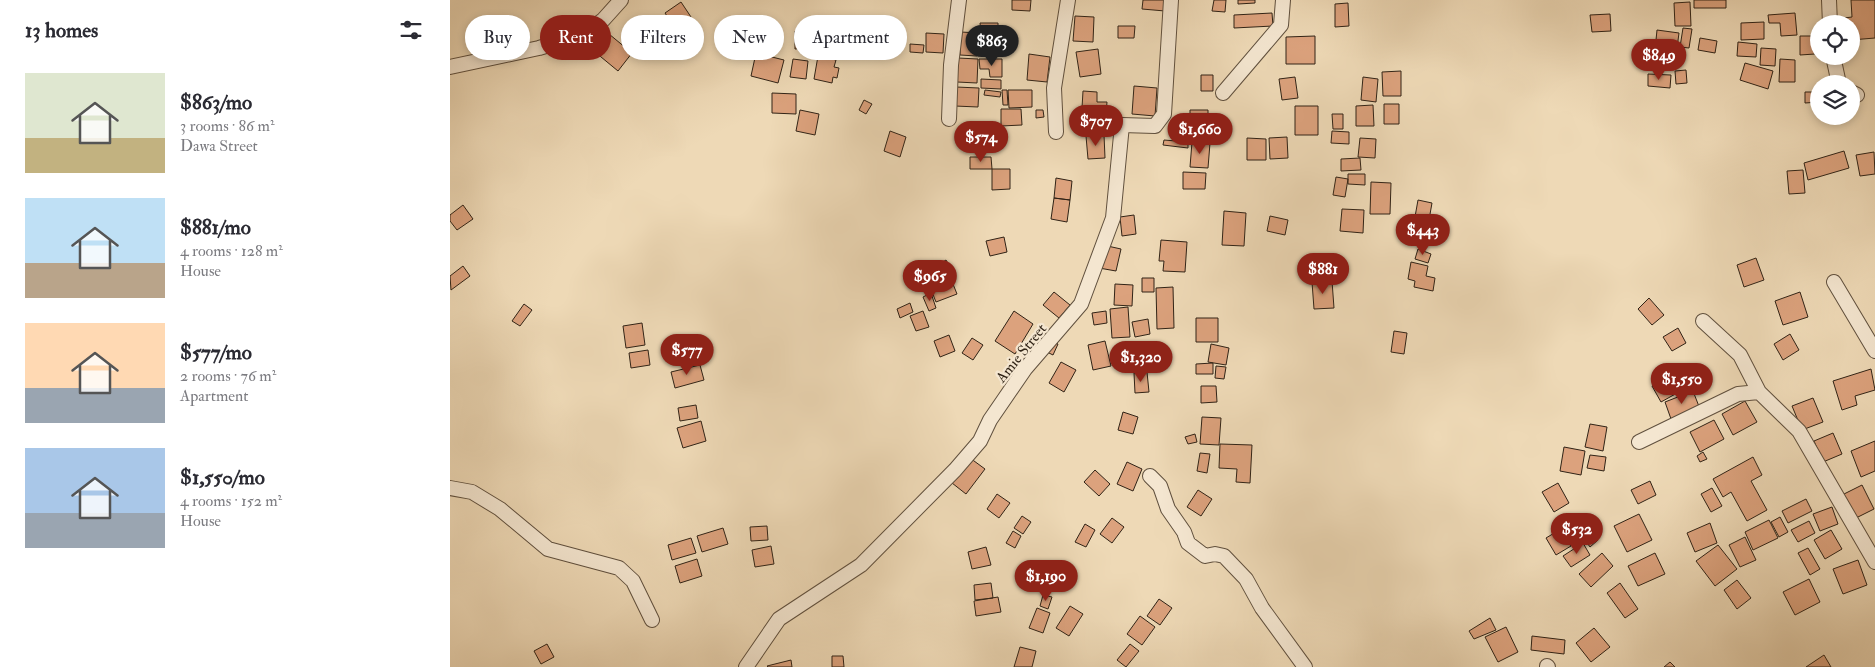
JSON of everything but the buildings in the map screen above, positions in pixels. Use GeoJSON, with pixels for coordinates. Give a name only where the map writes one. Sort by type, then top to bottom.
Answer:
{"type":"FeatureCollection","features":[{"type":"Feature","properties":{"kind":"street"},"geometry":{"type":"LineString","coordinates":[[450,67],[539,48],[582,35],[602,20],[621,0]]}},
{"type":"Feature","properties":{"kind":"street"},"geometry":{"type":"LineString","coordinates":[[949,119],[951,65],[959,0]]}},
{"type":"Feature","properties":{"kind":"street"},"geometry":{"type":"LineString","coordinates":[[1056,132],[1054,88],[1068,0]]}},
{"type":"Feature","properties":{"kind":"street","name":"Amie Street"},"geometry":{"type":"LineString","coordinates":[[746,667],[779,619],[861,565],[955,470],[980,441],[990,420],[1026,369],[1081,304],[1113,218],[1122,124],[1155,126],[1164,114],[1171,0]]}},
{"type":"Feature","properties":{"kind":"street"},"geometry":{"type":"LineString","coordinates":[[1223,94],[1281,25],[1283,0]]}},
{"type":"Feature","properties":{"kind":"street"},"geometry":{"type":"LineString","coordinates":[[1829,0],[1830,15]]}},
{"type":"Feature","properties":{"kind":"street"},"geometry":{"type":"LineString","coordinates":[[1834,282],[1875,350]]}},
{"type":"Feature","properties":{"kind":"street"},"geometry":{"type":"LineString","coordinates":[[1703,321],[1740,355],[1759,392],[1799,431],[1875,562]]}},
{"type":"Feature","properties":{"kind":"street"},"geometry":{"type":"LineString","coordinates":[[1639,442],[1738,394],[1759,392]]}},
{"type":"Feature","properties":{"kind":"street"},"geometry":{"type":"LineString","coordinates":[[1150,476],[1160,486],[1168,509],[1184,532],[1188,543],[1205,556],[1215,554],[1224,556],[1246,579],[1268,616],[1305,667]]}},
{"type":"Feature","properties":{"kind":"street"},"geometry":{"type":"LineString","coordinates":[[450,488],[472,492],[500,509],[548,549],[619,568],[633,581],[652,620]]}}]}
